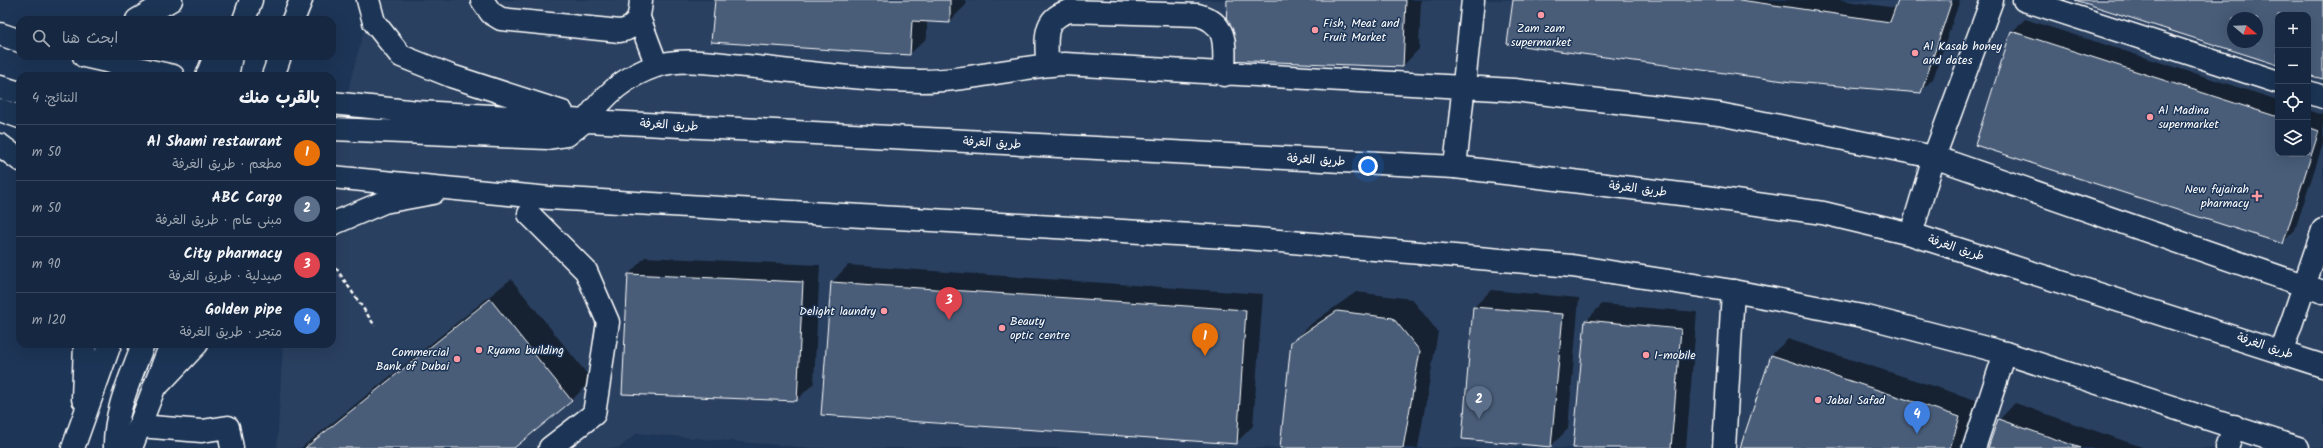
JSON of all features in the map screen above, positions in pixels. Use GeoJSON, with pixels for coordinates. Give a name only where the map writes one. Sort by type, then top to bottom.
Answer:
{"type":"FeatureCollection","features":[{"type":"Feature","properties":{"kind":"main road"},"geometry":{"type":"LineString","coordinates":[[144,16],[171,0]]}},
{"type":"Feature","properties":{"kind":"main road"},"geometry":{"type":"LineString","coordinates":[[229,16],[235,0]]}},
{"type":"Feature","properties":{"kind":"main road"},"geometry":{"type":"LineString","coordinates":[[245,16],[251,0]]}},
{"type":"Feature","properties":{"kind":"main road"},"geometry":{"type":"LineString","coordinates":[[295,16],[301,0]]}},
{"type":"Feature","properties":{"kind":"main road"},"geometry":{"type":"LineString","coordinates":[[368,0],[374,22],[401,56],[451,76],[586,120]]}},
{"type":"Feature","properties":{"kind":"main road"},"geometry":{"type":"LineString","coordinates":[[482,0],[491,13],[501,19],[620,31],[628,30],[635,25],[640,9]]}},
{"type":"Feature","properties":{"kind":"main road"},"geometry":{"type":"LineString","coordinates":[[1455,167],[1473,0]]}},
{"type":"Feature","properties":{"kind":"main road"},"geometry":{"type":"LineString","coordinates":[[1911,234],[1934,157],[1992,0]]}},
{"type":"Feature","properties":{"kind":"main road"},"geometry":{"type":"LineString","coordinates":[[2024,0],[2275,81]]}},
{"type":"Feature","properties":{"kind":"main road"},"geometry":{"type":"LineString","coordinates":[[640,9],[658,66]]}},
{"type":"Feature","properties":{"kind":"main road"},"geometry":{"type":"LineString","coordinates":[[1047,65],[1047,34],[1050,22],[1059,14],[1070,11],[1198,15],[1209,18],[1218,25],[1223,35],[1224,75]]}},
{"type":"Feature","properties":{"kind":"main road"},"geometry":{"type":"LineString","coordinates":[[0,34],[16,40]]}},
{"type":"Feature","properties":{"kind":"main road"},"geometry":{"type":"LineString","coordinates":[[102,60],[155,72]]}},
{"type":"Feature","properties":{"kind":"main road"},"geometry":{"type":"LineString","coordinates":[[209,72],[213,60]]}},
{"type":"Feature","properties":{"kind":"main road"},"geometry":{"type":"LineString","coordinates":[[228,72],[230,60]]}},
{"type":"Feature","properties":{"kind":"main road"},"geometry":{"type":"LineString","coordinates":[[274,72],[279,60]]}},
{"type":"Feature","properties":{"kind":"main road"},"geometry":{"type":"LineString","coordinates":[[336,129],[548,138],[567,135],[586,120],[604,96],[629,77],[658,66],[691,61],[893,80],[922,81],[952,79],[1047,65],[1065,64],[1463,89],[1514,90],[1719,114],[1934,157],[2313,289]]}},
{"type":"Feature","properties":{"kind":"main road"},"geometry":{"type":"LineString","coordinates":[[0,87],[16,93]]}},
{"type":"Feature","properties":{"kind":"main road"},"geometry":{"type":"LineString","coordinates":[[2311,93],[2323,97]]}},
{"type":"Feature","properties":{"kind":"main road","name":"طريق الغرفة"},"geometry":{"type":"LineString","coordinates":[[336,103],[418,112],[1455,167],[1706,197],[1808,211],[1911,234],[2282,351],[2323,366]]}},
{"type":"Feature","properties":{"kind":"main road"},"geometry":{"type":"LineString","coordinates":[[0,110],[16,116]]}},
{"type":"Feature","properties":{"kind":"main road"},"geometry":{"type":"LineString","coordinates":[[0,145],[16,157]]}},
{"type":"Feature","properties":{"kind":"main road"},"geometry":{"type":"LineString","coordinates":[[336,177],[464,188],[549,198],[1236,238],[1572,266],[1733,291],[1867,317],[2005,353],[2298,448]]}},
{"type":"Feature","properties":{"kind":"main road"},"geometry":{"type":"LineString","coordinates":[[336,222],[384,202],[464,188]]}},
{"type":"Feature","properties":{"kind":"main road"},"geometry":{"type":"LineString","coordinates":[[529,214],[586,271],[608,322],[594,414],[550,448]]}},
{"type":"Feature","properties":{"kind":"main road"},"geometry":{"type":"LineString","coordinates":[[2282,351],[2313,289],[2323,230]]}},
{"type":"Feature","properties":{"kind":"main road"},"geometry":{"type":"LineString","coordinates":[[1724,448],[1733,291]]}},
{"type":"Feature","properties":{"kind":"main road"},"geometry":{"type":"LineString","coordinates":[[82,421],[85,348]]}},
{"type":"Feature","properties":{"kind":"main road"},"geometry":{"type":"LineString","coordinates":[[73,448],[109,348]]}},
{"type":"Feature","properties":{"kind":"main road"},"geometry":{"type":"LineString","coordinates":[[114,448],[114,434],[119,409],[142,348]]}},
{"type":"Feature","properties":{"kind":"main road"},"geometry":{"type":"LineString","coordinates":[[131,448],[169,348]]}},
{"type":"Feature","properties":{"kind":"main road"},"geometry":{"type":"LineString","coordinates":[[153,391],[193,348]]}},
{"type":"Feature","properties":{"kind":"main road"},"geometry":{"type":"LineString","coordinates":[[1974,448],[2005,353]]}},
{"type":"Feature","properties":{"kind":"main road"},"geometry":{"type":"LineString","coordinates":[[139,426],[202,431],[230,438]]}},
{"type":"Feature","properties":{"kind":"main road"},"geometry":{"type":"LineString","coordinates":[[2227,448],[2234,426]]}},
{"type":"Feature","properties":{"kind":"path"},"geometry":{"type":"LineString","coordinates":[[336,268],[376,326]]}},
{"type":"Feature","properties":{"kind":"shaded area"},"geometry":{"type":"Polygon","coordinates":[[[372,0],[2323,0],[2323,448],[811,448],[637,433],[619,448],[277,448],[283,348],[336,348],[336,135],[372,0]]]}},
{"type":"Feature","properties":{"kind":"building"},"geometry":{"type":"Polygon","coordinates":[[[715,0],[950,0],[950,23],[912,21],[910,55],[711,42],[715,0]]]}},
{"type":"Feature","properties":{"kind":"building","name":"Fish, Meat and Fruit Market"},"geometry":{"type":"Polygon","coordinates":[[[1227,0],[1406,0],[1403,67],[1225,60],[1227,0]]]}},
{"type":"Feature","properties":{"kind":"building"},"geometry":{"type":"Polygon","coordinates":[[[1513,0],[1740,0],[1890,22],[1898,0],[1952,0],[1921,93],[1792,82],[1507,44],[1513,0]]]}},
{"type":"Feature","properties":{"kind":"building"},"geometry":{"type":"Polygon","coordinates":[[[2075,0],[2323,0],[2323,79],[2311,76],[2311,12],[2275,12],[2275,64],[2075,0]]]}},
{"type":"Feature","properties":{"kind":"building"},"geometry":{"type":"Polygon","coordinates":[[[2011,31],[2275,116],[2275,156],[2311,156],[2311,128],[2319,131],[2283,244],[1975,145],[2011,31]]]}},
{"type":"Feature","properties":{"kind":"building"},"geometry":{"type":"Polygon","coordinates":[[[628,274],[803,282],[797,401],[622,394],[628,274]]]}},
{"type":"Feature","properties":{"kind":"building"},"geometry":{"type":"Polygon","coordinates":[[[831,282],[1246,310],[1237,444],[821,415],[831,282]]]}},
{"type":"Feature","properties":{"kind":"building","name":"Ryama building"},"geometry":{"type":"Polygon","coordinates":[[[490,299],[572,401],[514,448],[305,448],[490,299]]]}},
{"type":"Feature","properties":{"kind":"building"},"geometry":{"type":"Polygon","coordinates":[[[1473,307],[1563,314],[1551,447],[1462,439],[1473,307]]]}},
{"type":"Feature","properties":{"kind":"building"},"geometry":{"type":"Polygon","coordinates":[[[1337,311],[1393,318],[1420,351],[1403,448],[1280,448],[1291,342],[1337,311]]]}},
{"type":"Feature","properties":{"kind":"building"},"geometry":{"type":"Polygon","coordinates":[[[1585,320],[1681,329],[1671,448],[1573,448],[1585,320]]]}},
{"type":"Feature","properties":{"kind":"building"},"geometry":{"type":"Polygon","coordinates":[[[1771,355],[1960,417],[1950,448],[1740,448],[1771,355]]]}},
{"type":"Feature","properties":{"kind":"building"},"geometry":{"type":"Polygon","coordinates":[[[1998,419],[2081,448],[1988,448],[1998,419]]]}},
{"type":"Feature","properties":{"kind":"place","name":"Zam zam supermarket"},"geometry":{"type":"Point","coordinates":[1541,15]}},
{"type":"Feature","properties":{"kind":"place","name":"Fish, Meat and Fruit Market"},"geometry":{"type":"Point","coordinates":[1315,30]}},
{"type":"Feature","properties":{"kind":"place","name":"Al Kasab honey and dates"},"geometry":{"type":"Point","coordinates":[1915,53]}},
{"type":"Feature","properties":{"kind":"place","name":"Al Madina supermarket"},"geometry":{"type":"Point","coordinates":[2150,117]}},
{"type":"Feature","properties":{"kind":"place","name":"New fujairah pharmacy"},"geometry":{"type":"Point","coordinates":[2257,196]}},
{"type":"Feature","properties":{"kind":"place","name":"Delight laundry"},"geometry":{"type":"Point","coordinates":[884,311]}},
{"type":"Feature","properties":{"kind":"place","name":"City pharmacy"},"geometry":{"type":"Point","coordinates":[949,320]}},
{"type":"Feature","properties":{"kind":"place","name":"Beauty optic centre"},"geometry":{"type":"Point","coordinates":[1002,328]}},
{"type":"Feature","properties":{"kind":"place","name":"Ryama building"},"geometry":{"type":"Point","coordinates":[479,350]}},
{"type":"Feature","properties":{"kind":"place","name":"I-mobile"},"geometry":{"type":"Point","coordinates":[1646,355]}},
{"type":"Feature","properties":{"kind":"place","name":"Al Shami restaurant"},"geometry":{"type":"Point","coordinates":[1205,356]}},
{"type":"Feature","properties":{"kind":"place","name":"Commercial Bank of Dubai"},"geometry":{"type":"Point","coordinates":[457,359]}},
{"type":"Feature","properties":{"kind":"place","name":"Jabal Safad"},"geometry":{"type":"Point","coordinates":[1818,400]}},
{"type":"Feature","properties":{"kind":"place","name":"ABC Cargo"},"geometry":{"type":"Point","coordinates":[1479,419]}},
{"type":"Feature","properties":{"kind":"place","name":"Golden pipe"},"geometry":{"type":"Point","coordinates":[1917,434]}}]}
